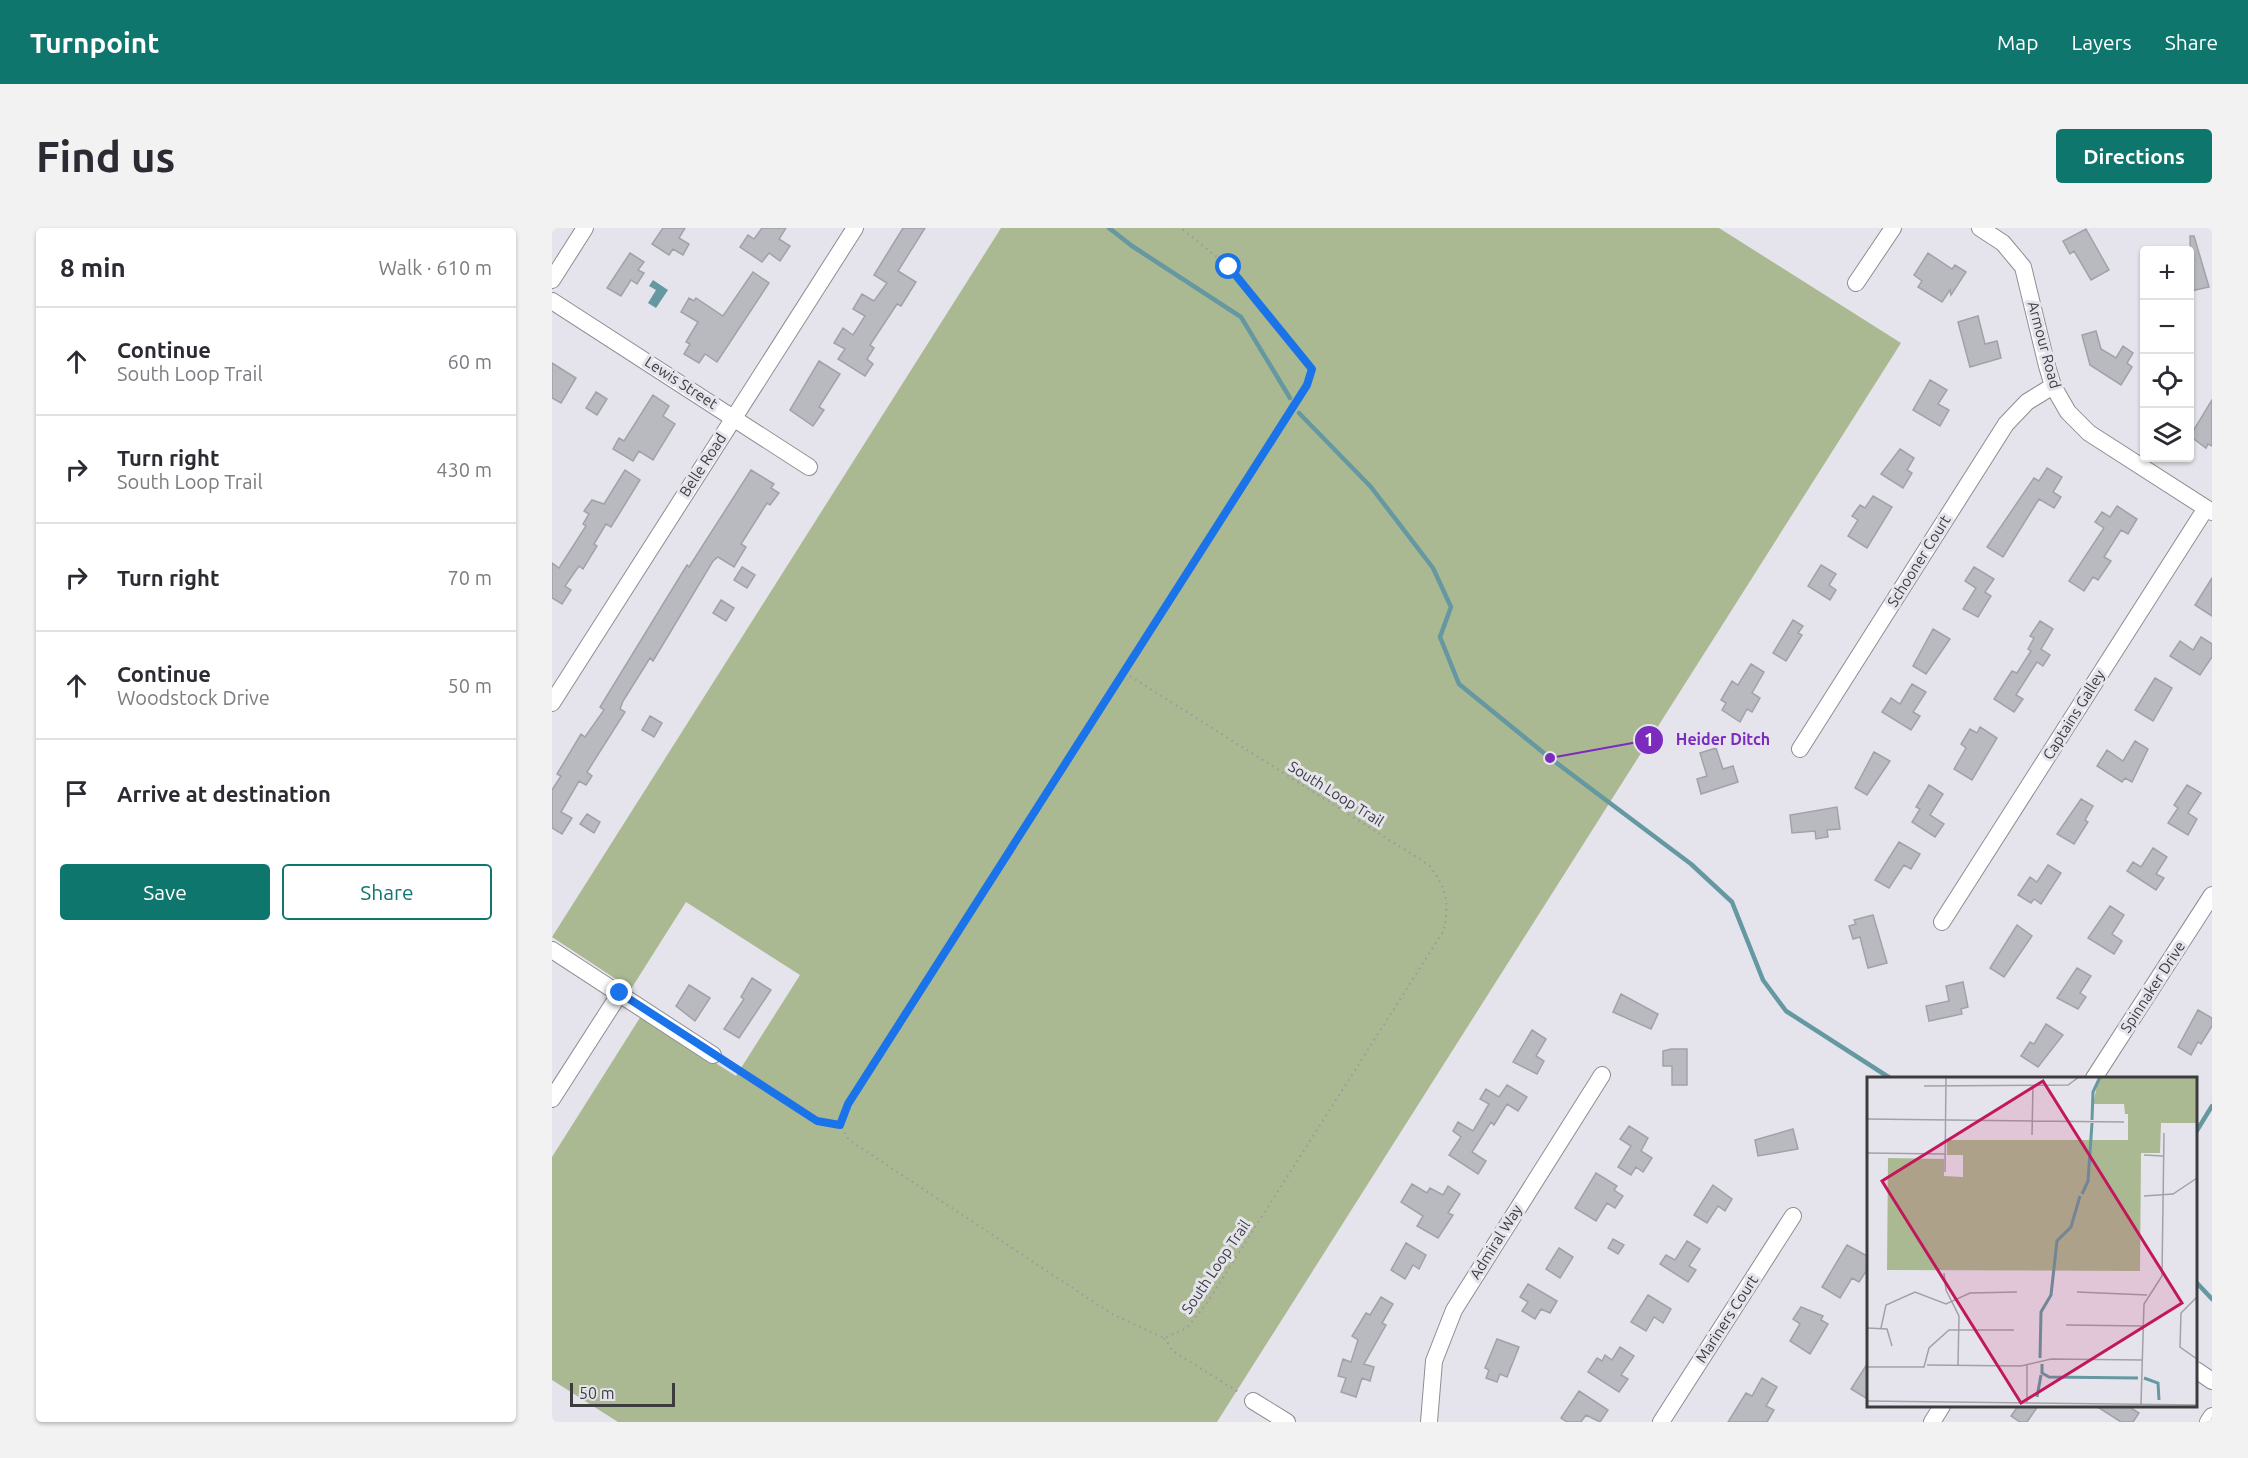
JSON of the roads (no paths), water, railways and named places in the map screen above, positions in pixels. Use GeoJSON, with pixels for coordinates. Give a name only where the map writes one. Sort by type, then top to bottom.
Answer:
{"type":"FeatureCollection","features":[{"type":"Feature","properties":{"kind":"street"},"geometry":{"type":"LineString","coordinates":[[552,280],[585,228]]}},
{"type":"Feature","properties":{"kind":"street","name":"Belle Road"},"geometry":{"type":"LineString","coordinates":[[552,703],[855,228]]}},
{"type":"Feature","properties":{"kind":"street"},"geometry":{"type":"LineString","coordinates":[[1856,283],[1893,228]]}},
{"type":"Feature","properties":{"kind":"street","name":"Armour Road"},"geometry":{"type":"LineString","coordinates":[[1980,228],[2003,243],[2023,267],[2053,386],[2068,411],[2089,433],[2209,510]]}},
{"type":"Feature","properties":{"kind":"street","name":"Lewis Street"},"geometry":{"type":"LineString","coordinates":[[552,301],[809,466]]}},
{"type":"Feature","properties":{"kind":"street","name":"Schooner Court"},"geometry":{"type":"LineString","coordinates":[[1800,749],[2006,424],[2027,402],[2053,386]]}},
{"type":"Feature","properties":{"kind":"street","name":"Captains Galley"},"geometry":{"type":"LineString","coordinates":[[1942,921],[2209,510]]}},
{"type":"Feature","properties":{"kind":"street","name":"Spinnaker Drive"},"geometry":{"type":"LineString","coordinates":[[2095,1077],[2212,894]]}},
{"type":"Feature","properties":{"kind":"street"},"geometry":{"type":"LineString","coordinates":[[552,950],[713,1054]]}},
{"type":"Feature","properties":{"kind":"street"},"geometry":{"type":"LineString","coordinates":[[552,1099],[620,993]]}},
{"type":"Feature","properties":{"kind":"street","name":"Admiral Way"},"geometry":{"type":"LineString","coordinates":[[1429,1422],[1434,1361],[1454,1310],[1602,1075]]}},
{"type":"Feature","properties":{"kind":"street","name":"Mariners Court"},"geometry":{"type":"LineString","coordinates":[[1661,1422],[1793,1216]]}},
{"type":"Feature","properties":{"kind":"street"},"geometry":{"type":"LineString","coordinates":[[2197,1371],[2212,1381]]}},
{"type":"Feature","properties":{"kind":"street"},"geometry":{"type":"LineString","coordinates":[[1253,1401],[1287,1422]]}},
{"type":"Feature","properties":{"kind":"street"},"geometry":{"type":"LineString","coordinates":[[1932,1422],[1941,1407]]}},
{"type":"Feature","properties":{"kind":"street"},"geometry":{"type":"LineString","coordinates":[[2208,1422],[2212,1416]]}},
{"type":"Feature","properties":{"kind":"water"},"geometry":{"type":"Polygon","coordinates":[[[653,280],[668,290],[656,308],[648,303],[656,290],[649,286],[653,280]]]}},
{"type":"Feature","properties":{"kind":"waterway"},"geometry":{"type":"LineString","coordinates":[[1109,228],[1132,246],[1241,317],[1290,398]]}},
{"type":"Feature","properties":{"kind":"waterway"},"geometry":{"type":"LineString","coordinates":[[1299,413],[1371,487],[1433,568],[1451,607],[1440,637],[1459,684],[1550,758],[1691,864],[1732,902],[1763,980],[1786,1011],[1888,1077]]}},
{"type":"Feature","properties":{"kind":"waterway"},"geometry":{"type":"LineString","coordinates":[[2197,1130],[2212,1106]]}},
{"type":"Feature","properties":{"kind":"waterway"},"geometry":{"type":"LineString","coordinates":[[2197,1283],[2212,1299]]}},
{"type":"Feature","properties":{"kind":"place","name":"Heider Ditch"},"geometry":{"type":"Point","coordinates":[1550,758]}}]}
